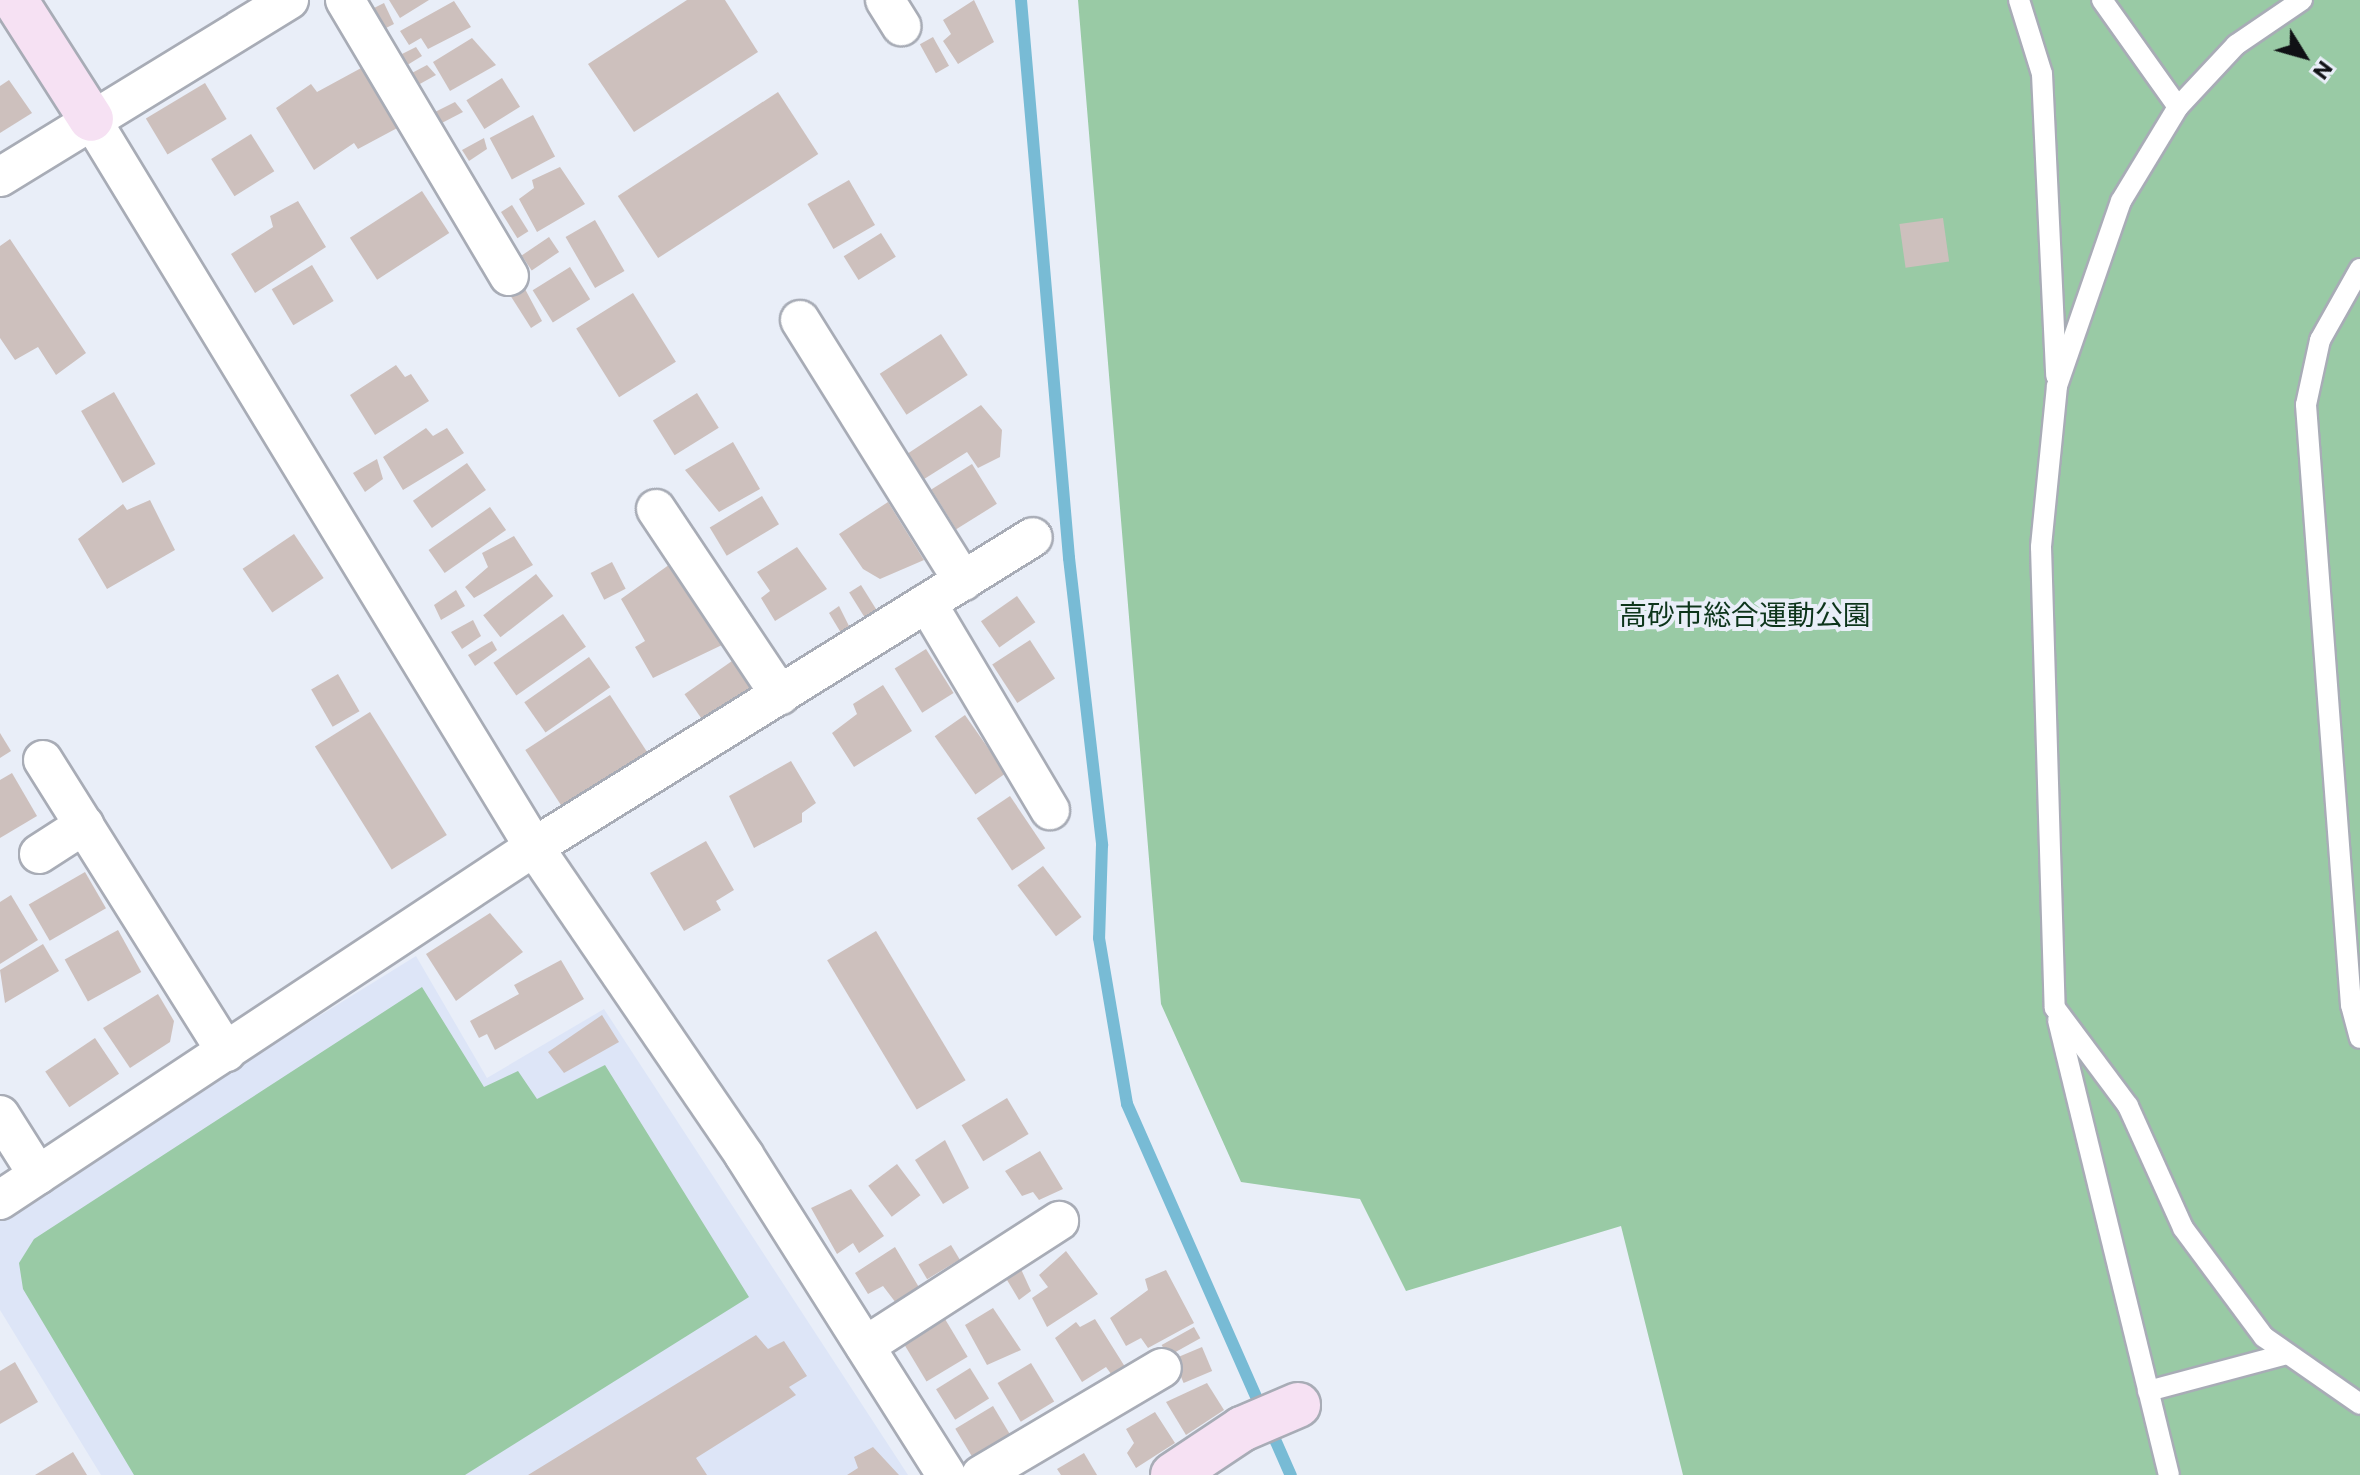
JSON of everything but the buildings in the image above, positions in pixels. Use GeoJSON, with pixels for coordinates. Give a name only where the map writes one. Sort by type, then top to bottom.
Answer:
{"type":"FeatureCollection","features":[{"type":"Feature","properties":{"kind":"street"},"geometry":{"type":"LineString","coordinates":[[15,0],[91,119],[534,847],[865,1346],[946,1475]]}},
{"type":"Feature","properties":{"kind":"street"},"geometry":{"type":"LineString","coordinates":[[0,177],[289,0]]}},
{"type":"Feature","properties":{"kind":"street"},"geometry":{"type":"LineString","coordinates":[[345,0],[483,199],[509,276]]}},
{"type":"Feature","properties":{"kind":"street"},"geometry":{"type":"LineString","coordinates":[[800,320],[963,581]]}},
{"type":"Feature","properties":{"kind":"street"},"geometry":{"type":"LineString","coordinates":[[656,509],[780,695]]}},
{"type":"Feature","properties":{"kind":"street"},"geometry":{"type":"LineString","coordinates":[[0,1200],[534,847],[1033,537]]}},
{"type":"Feature","properties":{"kind":"street"},"geometry":{"type":"LineString","coordinates":[[927,603],[1050,810]]}},
{"type":"Feature","properties":{"kind":"street"},"geometry":{"type":"LineString","coordinates":[[43,760],[226,1052]]}},
{"type":"Feature","properties":{"kind":"street"},"geometry":{"type":"LineString","coordinates":[[39,854],[84,825]]}},
{"type":"Feature","properties":{"kind":"street"},"geometry":{"type":"LineString","coordinates":[[0,1115],[38,1175]]}},
{"type":"Feature","properties":{"kind":"street"},"geometry":{"type":"LineString","coordinates":[[865,1346],[1059,1221]]}},
{"type":"Feature","properties":{"kind":"street"},"geometry":{"type":"LineString","coordinates":[[981,1475],[1162,1368]]}},
{"type":"Feature","properties":{"kind":"street"},"geometry":{"type":"LineString","coordinates":[[1173,1475],[1242,1429],[1298,1405]]}},
{"type":"Feature","properties":{"kind":"lane"},"geometry":{"type":"LineString","coordinates":[[2019,0],[2042,74],[2057,386],[2041,547],[2055,1008],[2169,1475]]}},
{"type":"Feature","properties":{"kind":"lane"},"geometry":{"type":"LineString","coordinates":[[2102,0],[2178,107]]}},
{"type":"Feature","properties":{"kind":"lane"},"geometry":{"type":"LineString","coordinates":[[2057,386],[2121,201],[2178,107],[2236,45],[2302,0]]}},
{"type":"Feature","properties":{"kind":"lane"},"geometry":{"type":"LineString","coordinates":[[2360,269],[2320,340],[2306,405],[2351,1005],[2360,1038]]}},
{"type":"Feature","properties":{"kind":"lane"},"geometry":{"type":"LineString","coordinates":[[2055,1008],[2128,1106],[2183,1228],[2264,1337],[2360,1404]]}},
{"type":"Feature","properties":{"kind":"lane"},"geometry":{"type":"LineString","coordinates":[[2148,1391],[2287,1354]]}},
{"type":"Feature","properties":{"kind":"shaded area"},"geometry":{"type":"Polygon","coordinates":[[[416,956],[487,1078],[604,1009],[908,1475],[101,1475],[0,1310],[0,1214],[416,956]]]}},
{"type":"Feature","properties":{"kind":"green space","name":"高砂市総合運動公園"},"geometry":{"type":"Polygon","coordinates":[[[1078,0],[2360,0],[2360,1475],[1683,1475],[1621,1226],[1406,1291],[1360,1199],[1241,1182],[1161,1004],[1078,0]]]}},
{"type":"Feature","properties":{"kind":"green space"},"geometry":{"type":"Polygon","coordinates":[[[422,987],[484,1087],[518,1071],[537,1099],[605,1065],[749,1297],[465,1475],[134,1475],[23,1289],[19,1263],[34,1239],[422,987]]]}},
{"type":"Feature","properties":{"kind":"waterway"},"geometry":{"type":"LineString","coordinates":[[1021,0],[1069,558],[1102,845],[1099,938],[1127,1104],[1291,1475]]}}]}
